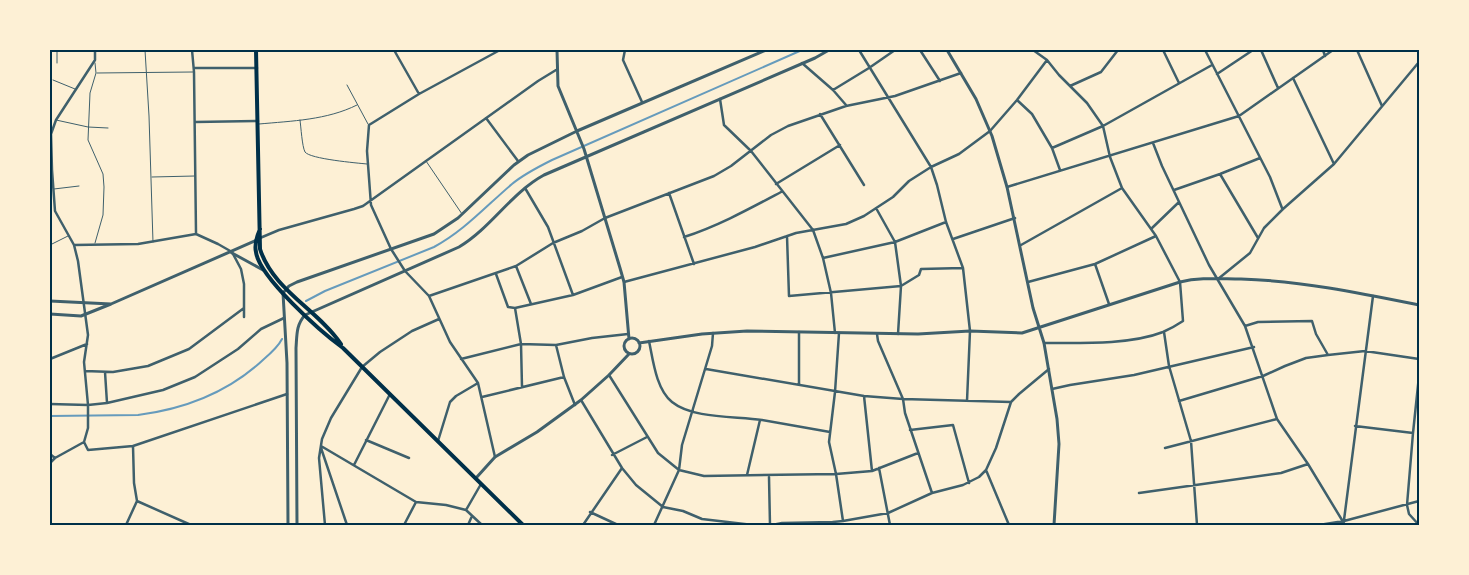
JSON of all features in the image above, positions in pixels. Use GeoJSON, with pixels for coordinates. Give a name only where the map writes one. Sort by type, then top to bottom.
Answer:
{"type":"FeatureCollection","features":[{"type":"Feature","properties":{"kind":"main road"},"geometry":{"type":"LineString","coordinates":[[256,50],[260,229],[256,253],[263,270],[305,315],[343,348],[523,525]]}},
{"type":"Feature","properties":{"kind":"main road"},"geometry":{"type":"LineString","coordinates":[[258,240],[268,267],[286,288],[330,330],[343,348]]}},
{"type":"Feature","properties":{"kind":"street"},"geometry":{"type":"LineString","coordinates":[[95,50],[94,60],[56,120],[52,123],[51,141],[51,178],[55,211],[74,245],[79,266],[88,334],[84,362],[88,405],[88,428],[84,442],[88,450],[133,446],[287,394]]}},
{"type":"Feature","properties":{"kind":"street"},"geometry":{"type":"LineString","coordinates":[[192,50],[194,70],[196,234]]}},
{"type":"Feature","properties":{"kind":"street"},"geometry":{"type":"LineString","coordinates":[[394,50],[419,94]]}},
{"type":"Feature","properties":{"kind":"street"},"geometry":{"type":"LineString","coordinates":[[486,50],[489,56]]}},
{"type":"Feature","properties":{"kind":"street"},"geometry":{"type":"LineString","coordinates":[[495,457],[478,383],[450,342],[429,296],[404,270],[391,249],[372,208],[367,144],[369,125],[419,94],[500,50]]}},
{"type":"Feature","properties":{"kind":"street"},"geometry":{"type":"LineString","coordinates":[[556,50],[556,70],[560,93],[587,156],[624,282],[629,337],[624,345],[625,350],[629,354]]}},
{"type":"Feature","properties":{"kind":"street"},"geometry":{"type":"LineString","coordinates":[[625,50],[624,60],[642,102]]}},
{"type":"Feature","properties":{"kind":"street"},"geometry":{"type":"LineString","coordinates":[[750,50],[752,56]]}},
{"type":"Feature","properties":{"kind":"street"},"geometry":{"type":"LineString","coordinates":[[288,525],[287,394],[283,293],[286,288],[297,282],[434,234],[462,214],[518,162],[577,131],[766,50]]}},
{"type":"Feature","properties":{"kind":"street"},"geometry":{"type":"LineString","coordinates":[[297,525],[296,348],[297,328],[305,315],[464,244],[524,188],[544,175],[802,64],[829,50]]}},
{"type":"Feature","properties":{"kind":"street"},"geometry":{"type":"LineString","coordinates":[[859,50],[931,167],[946,222],[963,268],[970,331],[967,401]]}},
{"type":"Feature","properties":{"kind":"street"},"geometry":{"type":"LineString","coordinates":[[833,90],[895,50]]}},
{"type":"Feature","properties":{"kind":"street"},"geometry":{"type":"LineString","coordinates":[[920,50],[940,81]]}},
{"type":"Feature","properties":{"kind":"street"},"geometry":{"type":"LineString","coordinates":[[947,50],[976,99],[990,131],[1015,218],[1028,282],[1044,343],[1059,444],[1054,525]]}},
{"type":"Feature","properties":{"kind":"street"},"geometry":{"type":"LineString","coordinates":[[1033,50],[1047,60],[1087,103],[1103,126],[1110,157],[1122,188],[1152,229],[1180,282],[1183,321],[1164,332],[1134,339],[1044,343]]}},
{"type":"Feature","properties":{"kind":"street"},"geometry":{"type":"LineString","coordinates":[[1070,86],[1101,72],[1118,50]]}},
{"type":"Feature","properties":{"kind":"street"},"geometry":{"type":"LineString","coordinates":[[1162,50],[1179,83]]}},
{"type":"Feature","properties":{"kind":"street"},"geometry":{"type":"LineString","coordinates":[[1205,50],[1240,116],[1283,209]]}},
{"type":"Feature","properties":{"kind":"street"},"geometry":{"type":"LineString","coordinates":[[1217,74],[1254,50]]}},
{"type":"Feature","properties":{"kind":"street"},"geometry":{"type":"LineString","coordinates":[[1261,50],[1278,88]]}},
{"type":"Feature","properties":{"kind":"street"},"geometry":{"type":"LineString","coordinates":[[1323,50],[1325,56]]}},
{"type":"Feature","properties":{"kind":"street"},"geometry":{"type":"LineString","coordinates":[[1007,187],[1240,116],[1333,50]]}},
{"type":"Feature","properties":{"kind":"street"},"geometry":{"type":"LineString","coordinates":[[1357,50],[1382,106]]}},
{"type":"Feature","properties":{"kind":"street"},"geometry":{"type":"LineString","coordinates":[[624,282],[755,247],[787,236],[846,224],[864,216],[893,197],[909,180],[959,154],[990,131],[1017,100],[1047,60]]}},
{"type":"Feature","properties":{"kind":"street"},"geometry":{"type":"LineString","coordinates":[[1218,278],[1250,253],[1264,228],[1334,164],[1419,62]]}},
{"type":"Feature","properties":{"kind":"street"},"geometry":{"type":"LineString","coordinates":[[802,64],[833,90],[846,106]]}},
{"type":"Feature","properties":{"kind":"street"},"geometry":{"type":"LineString","coordinates":[[1052,148],[1103,126],[1212,65]]}},
{"type":"Feature","properties":{"kind":"street"},"geometry":{"type":"LineString","coordinates":[[194,70],[256,68]]}},
{"type":"Feature","properties":{"kind":"street"},"geometry":{"type":"LineString","coordinates":[[50,314],[85,316],[279,230],[354,210],[371,200],[538,80],[556,70]]}},
{"type":"Feature","properties":{"kind":"street"},"geometry":{"type":"LineString","coordinates":[[429,296],[516,266],[553,243],[582,231],[605,218],[714,176],[751,151],[771,134],[820,114],[846,106],[895,96],[962,73]]}},
{"type":"Feature","properties":{"kind":"street"},"geometry":{"type":"LineString","coordinates":[[1293,78],[1334,164]]}},
{"type":"Feature","properties":{"kind":"street"},"geometry":{"type":"LineString","coordinates":[[720,99],[724,125],[751,151],[781,192],[794,204],[813,230],[823,258],[837,333],[835,392],[829,442],[843,520]]}},
{"type":"Feature","properties":{"kind":"street"},"geometry":{"type":"LineString","coordinates":[[1017,100],[1032,114],[1052,148],[1060,170]]}},
{"type":"Feature","properties":{"kind":"street"},"geometry":{"type":"LineString","coordinates":[[820,114],[864,184]]}},
{"type":"Feature","properties":{"kind":"street"},"geometry":{"type":"LineString","coordinates":[[486,118],[518,162]]}},
{"type":"Feature","properties":{"kind":"street"},"geometry":{"type":"LineString","coordinates":[[195,122],[258,122]]}},
{"type":"Feature","properties":{"kind":"street"},"geometry":{"type":"LineString","coordinates":[[1153,143],[1209,265],[1245,326],[1254,347],[1277,419],[1308,464],[1344,523]]}},
{"type":"Feature","properties":{"kind":"street"},"geometry":{"type":"LineString","coordinates":[[776,184],[840,146]]}},
{"type":"Feature","properties":{"kind":"street"},"geometry":{"type":"LineString","coordinates":[[1174,190],[1260,158]]}},
{"type":"Feature","properties":{"kind":"street"},"geometry":{"type":"LineString","coordinates":[[1220,174],[1258,238]]}},
{"type":"Feature","properties":{"kind":"street"},"geometry":{"type":"LineString","coordinates":[[524,188],[548,227],[573,295]]}},
{"type":"Feature","properties":{"kind":"street"},"geometry":{"type":"LineString","coordinates":[[1021,245],[1122,188]]}},
{"type":"Feature","properties":{"kind":"street"},"geometry":{"type":"LineString","coordinates":[[669,192],[694,264]]}},
{"type":"Feature","properties":{"kind":"street"},"geometry":{"type":"LineString","coordinates":[[684,238],[706,230],[781,192]]}},
{"type":"Feature","properties":{"kind":"street"},"geometry":{"type":"LineString","coordinates":[[1152,229],[1180,202]]}},
{"type":"Feature","properties":{"kind":"street"},"geometry":{"type":"LineString","coordinates":[[876,208],[895,242],[901,286],[898,334]]}},
{"type":"Feature","properties":{"kind":"street"},"geometry":{"type":"LineString","coordinates":[[953,239],[1015,218]]}},
{"type":"Feature","properties":{"kind":"street"},"geometry":{"type":"LineString","coordinates":[[823,258],[895,242],[946,222]]}},
{"type":"Feature","properties":{"kind":"street"},"geometry":{"type":"LineString","coordinates":[[74,245],[153,242],[196,234],[218,244],[263,270]]}},
{"type":"Feature","properties":{"kind":"street"},"geometry":{"type":"LineString","coordinates":[[787,236],[789,296],[901,286],[919,275],[921,269],[963,268]]}},
{"type":"Feature","properties":{"kind":"street"},"geometry":{"type":"LineString","coordinates":[[1028,282],[1095,264],[1156,236]]}},
{"type":"Feature","properties":{"kind":"street"},"geometry":{"type":"LineString","coordinates":[[232,252],[243,276],[244,318]]}},
{"type":"Feature","properties":{"kind":"street"},"geometry":{"type":"LineString","coordinates":[[1095,264],[1109,304]]}},
{"type":"Feature","properties":{"kind":"street"},"geometry":{"type":"LineString","coordinates":[[516,266],[531,305]]}},
{"type":"Feature","properties":{"kind":"street"},"geometry":{"type":"LineString","coordinates":[[496,274],[508,307],[514,308],[573,295],[622,277]]}},
{"type":"Feature","properties":{"kind":"street"},"geometry":{"type":"LineString","coordinates":[[639,344],[712,333],[747,331],[928,334],[970,331],[1017,334],[1180,282],[1218,278],[1292,282],[1419,305]]}},
{"type":"Feature","properties":{"kind":"street"},"geometry":{"type":"LineString","coordinates":[[1344,523],[1372,296]]}},
{"type":"Feature","properties":{"kind":"street"},"geometry":{"type":"LineString","coordinates":[[50,300],[111,304]]}},
{"type":"Feature","properties":{"kind":"street"},"geometry":{"type":"LineString","coordinates":[[85,371],[113,372],[148,366],[189,349],[244,308]]}},
{"type":"Feature","properties":{"kind":"street"},"geometry":{"type":"LineString","coordinates":[[514,308],[522,344],[522,387]]}},
{"type":"Feature","properties":{"kind":"street"},"geometry":{"type":"LineString","coordinates":[[50,404],[88,405],[107,403],[163,390],[195,377],[232,354],[261,329],[284,318]]}},
{"type":"Feature","properties":{"kind":"street"},"geometry":{"type":"LineString","coordinates":[[325,525],[319,458],[322,439],[331,418],[362,367],[380,352],[412,331],[440,318]]}},
{"type":"Feature","properties":{"kind":"street"},"geometry":{"type":"LineString","coordinates":[[1245,326],[1258,322],[1312,321],[1316,334],[1328,355]]}},
{"type":"Feature","properties":{"kind":"street"},"geometry":{"type":"LineString","coordinates":[[799,332],[799,384]]}},
{"type":"Feature","properties":{"kind":"street"},"geometry":{"type":"LineString","coordinates":[[1164,332],[1169,366],[1191,441],[1197,525]]}},
{"type":"Feature","properties":{"kind":"street"},"geometry":{"type":"LineString","coordinates":[[654,525],[679,470],[682,445],[712,346],[712,333]]}},
{"type":"Feature","properties":{"kind":"street"},"geometry":{"type":"LineString","coordinates":[[878,334],[880,347],[903,399],[910,430],[932,493]]}},
{"type":"Feature","properties":{"kind":"street"},"geometry":{"type":"LineString","coordinates":[[461,359],[522,344],[556,345],[592,338],[629,337],[636,340],[639,344]]}},
{"type":"Feature","properties":{"kind":"street"},"geometry":{"type":"LineString","coordinates":[[649,341],[656,374],[664,392],[672,402],[692,412],[760,420],[830,432]]}},
{"type":"Feature","properties":{"kind":"street"},"geometry":{"type":"LineString","coordinates":[[50,359],[87,344]]}},
{"type":"Feature","properties":{"kind":"street"},"geometry":{"type":"LineString","coordinates":[[476,478],[495,457],[537,432],[581,400],[609,376],[629,354],[636,353],[639,344]]}},
{"type":"Feature","properties":{"kind":"street"},"geometry":{"type":"LineString","coordinates":[[556,345],[564,377],[575,404]]}},
{"type":"Feature","properties":{"kind":"street"},"geometry":{"type":"LineString","coordinates":[[1052,389],[1134,375],[1254,347]]}},
{"type":"Feature","properties":{"kind":"street"},"geometry":{"type":"LineString","coordinates":[[1179,402],[1263,376],[1306,358],[1365,351],[1419,359]]}},
{"type":"Feature","properties":{"kind":"street"},"geometry":{"type":"LineString","coordinates":[[769,476],[771,525],[782,523],[833,523],[888,513],[932,493],[969,483],[980,477],[986,470],[996,448],[1011,402],[1049,369]]}},
{"type":"Feature","properties":{"kind":"street"},"geometry":{"type":"LineString","coordinates":[[706,370],[864,396],[1011,402]]}},
{"type":"Feature","properties":{"kind":"street"},"geometry":{"type":"LineString","coordinates":[[104,372],[107,403]]}},
{"type":"Feature","properties":{"kind":"street"},"geometry":{"type":"LineString","coordinates":[[609,376],[658,453],[679,470],[704,476],[836,474],[872,471],[918,453]]}},
{"type":"Feature","properties":{"kind":"street"},"geometry":{"type":"LineString","coordinates":[[1419,376],[1406,505],[1409,514],[1419,525]]}},
{"type":"Feature","properties":{"kind":"street"},"geometry":{"type":"LineString","coordinates":[[482,397],[564,377]]}},
{"type":"Feature","properties":{"kind":"street"},"geometry":{"type":"LineString","coordinates":[[438,442],[450,402],[456,396],[478,383]]}},
{"type":"Feature","properties":{"kind":"street"},"geometry":{"type":"LineString","coordinates":[[354,465],[390,394]]}},
{"type":"Feature","properties":{"kind":"street"},"geometry":{"type":"LineString","coordinates":[[864,396],[872,471]]}},
{"type":"Feature","properties":{"kind":"street"},"geometry":{"type":"LineString","coordinates":[[581,400],[612,455],[636,486],[663,507],[702,519],[753,525]]}},
{"type":"Feature","properties":{"kind":"street"},"geometry":{"type":"LineString","coordinates":[[1165,448],[1277,419]]}},
{"type":"Feature","properties":{"kind":"street"},"geometry":{"type":"LineString","coordinates":[[747,475],[760,420]]}},
{"type":"Feature","properties":{"kind":"street"},"geometry":{"type":"LineString","coordinates":[[910,430],[953,425],[969,483]]}},
{"type":"Feature","properties":{"kind":"street"},"geometry":{"type":"LineString","coordinates":[[1355,426],[1413,433]]}},
{"type":"Feature","properties":{"kind":"street"},"geometry":{"type":"LineString","coordinates":[[612,455],[647,437]]}},
{"type":"Feature","properties":{"kind":"street"},"geometry":{"type":"LineString","coordinates":[[366,440],[409,458]]}},
{"type":"Feature","properties":{"kind":"street"},"geometry":{"type":"LineString","coordinates":[[50,463],[55,458],[84,442]]}},
{"type":"Feature","properties":{"kind":"street"},"geometry":{"type":"LineString","coordinates":[[126,525],[137,501],[134,484],[133,446]]}},
{"type":"Feature","properties":{"kind":"street"},"geometry":{"type":"LineString","coordinates":[[321,446],[416,502],[446,505],[466,510],[482,525]]}},
{"type":"Feature","properties":{"kind":"street"},"geometry":{"type":"LineString","coordinates":[[321,446],[347,525]]}},
{"type":"Feature","properties":{"kind":"street"},"geometry":{"type":"LineString","coordinates":[[50,454],[55,458]]}},
{"type":"Feature","properties":{"kind":"street"},"geometry":{"type":"LineString","coordinates":[[1138,493],[1280,473],[1308,464]]}},
{"type":"Feature","properties":{"kind":"street"},"geometry":{"type":"LineString","coordinates":[[583,525],[590,512],[622,468]]}},
{"type":"Feature","properties":{"kind":"street"},"geometry":{"type":"LineString","coordinates":[[879,468],[890,525]]}},
{"type":"Feature","properties":{"kind":"street"},"geometry":{"type":"LineString","coordinates":[[986,470],[1009,525]]}},
{"type":"Feature","properties":{"kind":"street"},"geometry":{"type":"LineString","coordinates":[[466,510],[481,484]]}},
{"type":"Feature","properties":{"kind":"street"},"geometry":{"type":"LineString","coordinates":[[137,501],[191,525]]}},
{"type":"Feature","properties":{"kind":"street"},"geometry":{"type":"LineString","coordinates":[[1319,525],[1344,523],[1419,501]]}},
{"type":"Feature","properties":{"kind":"street"},"geometry":{"type":"LineString","coordinates":[[404,525],[416,502]]}},
{"type":"Feature","properties":{"kind":"street"},"geometry":{"type":"LineString","coordinates":[[590,512],[618,525]]}},
{"type":"Feature","properties":{"kind":"street"},"geometry":{"type":"LineString","coordinates":[[468,525],[472,516]]}},
{"type":"Feature","properties":{"kind":"lane"},"geometry":{"type":"LineString","coordinates":[[57,50],[57,63]]}},
{"type":"Feature","properties":{"kind":"lane"},"geometry":{"type":"LineString","coordinates":[[145,50],[153,242]]}},
{"type":"Feature","properties":{"kind":"lane"},"geometry":{"type":"LineString","coordinates":[[94,60],[96,73],[90,93],[88,142],[95,155],[104,182],[103,215],[94,244]]}},
{"type":"Feature","properties":{"kind":"lane"},"geometry":{"type":"LineString","coordinates":[[96,73],[194,70]]}},
{"type":"Feature","properties":{"kind":"lane"},"geometry":{"type":"LineString","coordinates":[[53,80],[76,89]]}},
{"type":"Feature","properties":{"kind":"lane"},"geometry":{"type":"LineString","coordinates":[[347,85],[369,125]]}},
{"type":"Feature","properties":{"kind":"lane"},"geometry":{"type":"LineString","coordinates":[[258,122],[300,120],[340,113],[358,105]]}},
{"type":"Feature","properties":{"kind":"lane"},"geometry":{"type":"LineString","coordinates":[[56,120],[88,127],[108,128]]}},
{"type":"Feature","properties":{"kind":"lane"},"geometry":{"type":"LineString","coordinates":[[300,120],[304,149],[308,154],[337,161],[368,164]]}},
{"type":"Feature","properties":{"kind":"lane"},"geometry":{"type":"LineString","coordinates":[[426,161],[462,214]]}},
{"type":"Feature","properties":{"kind":"lane"},"geometry":{"type":"LineString","coordinates":[[151,177],[196,176]]}},
{"type":"Feature","properties":{"kind":"lane"},"geometry":{"type":"LineString","coordinates":[[53,189],[80,186]]}},
{"type":"Feature","properties":{"kind":"lane"},"geometry":{"type":"LineString","coordinates":[[50,245],[69,235]]}},
{"type":"Feature","properties":{"kind":"waterway"},"geometry":{"type":"LineString","coordinates":[[306,301],[325,291],[445,241],[465,226],[502,192],[531,171],[802,50]]}},
{"type":"Feature","properties":{"kind":"waterway"},"geometry":{"type":"LineString","coordinates":[[50,416],[138,415],[190,403],[206,397],[237,380],[269,354],[282,339]]}}]}
